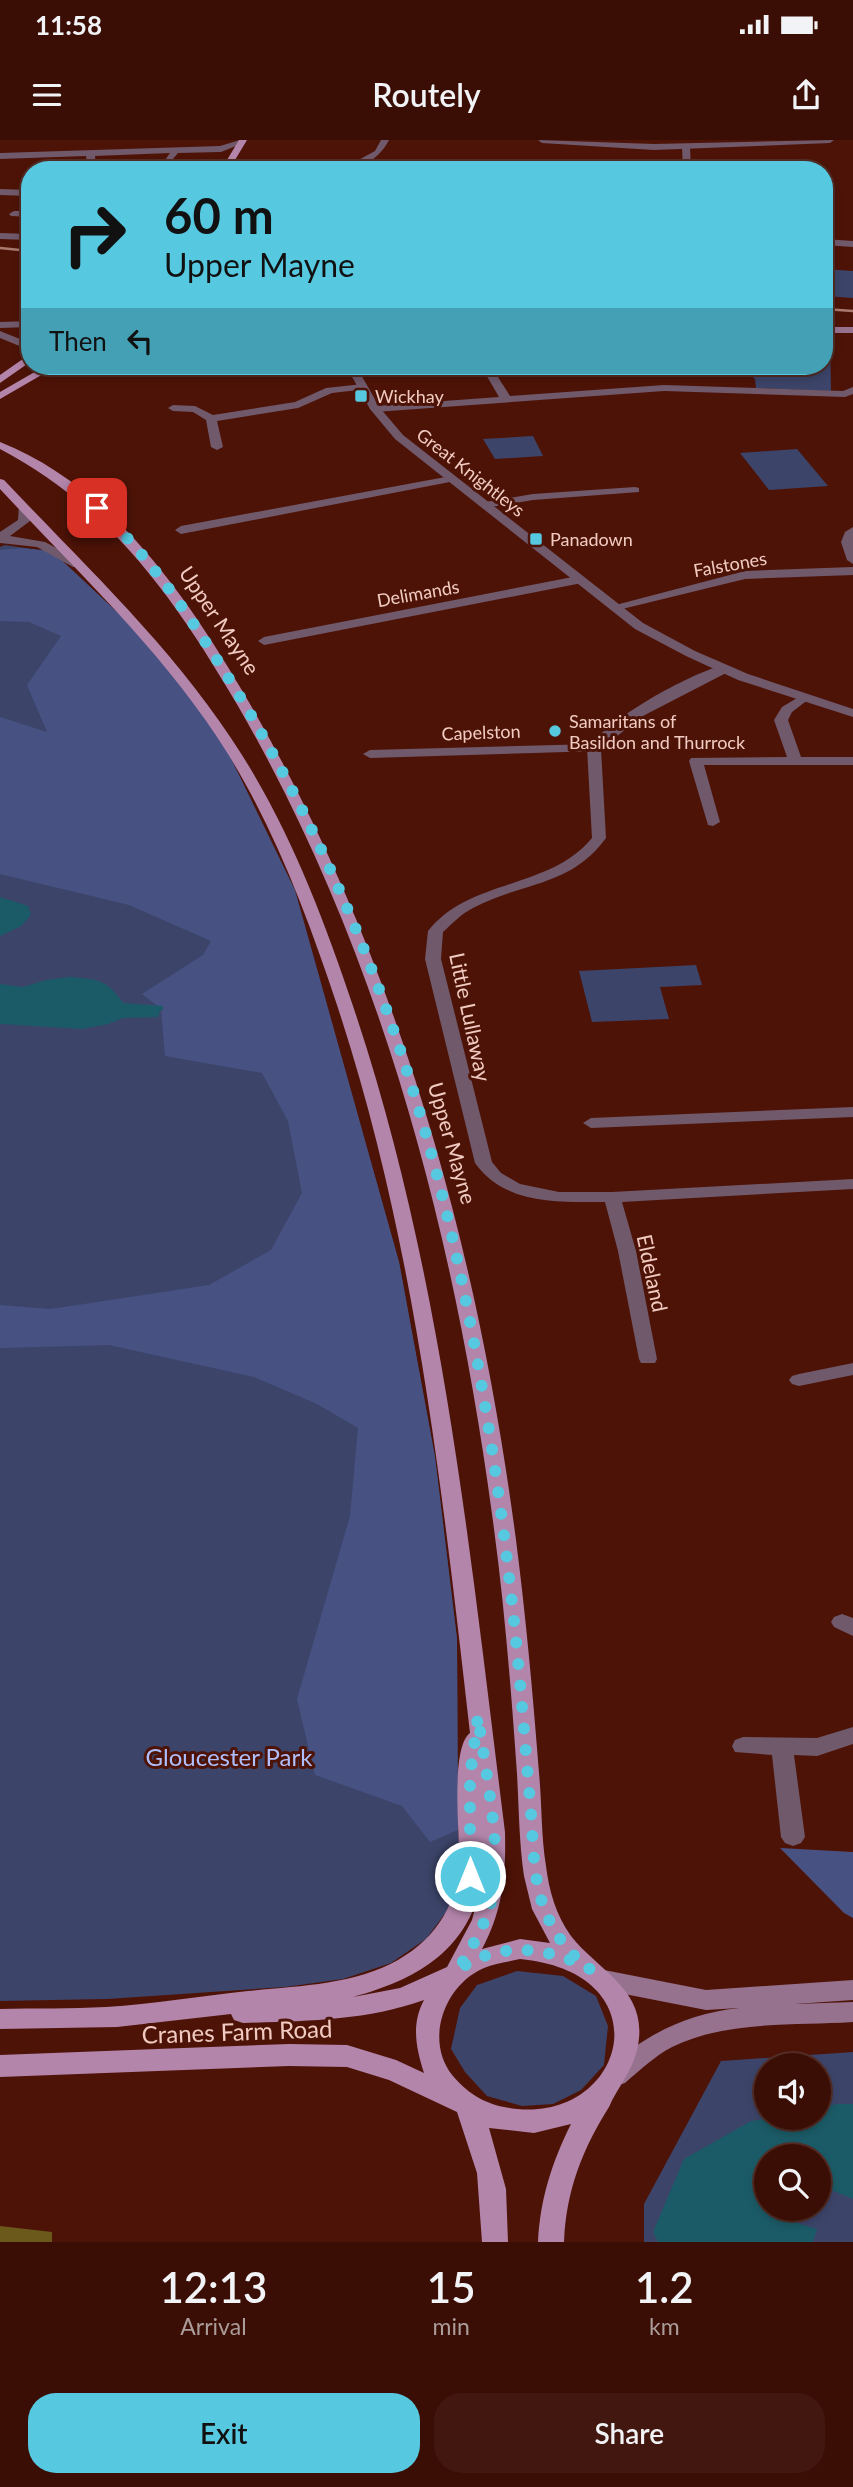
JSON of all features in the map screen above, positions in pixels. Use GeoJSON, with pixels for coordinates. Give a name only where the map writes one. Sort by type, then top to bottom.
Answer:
{"type":"FeatureCollection","features":[{"type":"Feature","properties":{"kind":"main road"},"geometry":{"type":"LineString","coordinates":[[233,161],[245,141]]}},
{"type":"Feature","properties":{"kind":"main road"},"geometry":{"type":"LineString","coordinates":[[833,330],[853,330]]}},
{"type":"Feature","properties":{"kind":"main road"},"geometry":{"type":"LineString","coordinates":[[0,380],[21,364]]}},
{"type":"Feature","properties":{"kind":"main road"},"geometry":{"type":"LineString","coordinates":[[0,396],[36,375]]}},
{"type":"Feature","properties":{"kind":"main road","name":"Upper Mayne"},"geometry":{"type":"LineString","coordinates":[[0,445],[51,471],[97,508],[129,539],[181,607],[231,682],[272,752],[311,827],[352,919],[425,1132],[458,1265],[473,1339],[502,1516],[533,1848],[540,1895],[561,1941],[597,1974]]}},
{"type":"Feature","properties":{"kind":"main road"},"geometry":{"type":"LineString","coordinates":[[0,482],[168,661],[232,748],[289,853],[350,1014],[381,1115],[411,1244],[444,1423],[493,1832],[494,1892],[485,1920],[455,1972],[439,1990],[430,2008],[427,2045],[437,2076],[466,2107],[490,2163],[494,2186],[495,2242]]}},
{"type":"Feature","properties":{"kind":"main road"},"geometry":{"type":"LineString","coordinates":[[108,2017],[341,1990],[386,1978],[424,1955],[452,1925],[467,1893],[471,1858],[470,1776],[478,1716]]}},
{"type":"Feature","properties":{"kind":"main road"},"geometry":{"type":"LineString","coordinates":[[455,1972],[481,1957],[520,1950],[559,1955],[597,1974],[650,1992],[706,2000],[853,1990]]}},
{"type":"Feature","properties":{"kind":"main road","name":"Cranes Farm Road"},"geometry":{"type":"LineString","coordinates":[[0,2019],[339,2008],[407,1995],[438,1984],[455,1972]]}},
{"type":"Feature","properties":{"kind":"main road"},"geometry":{"type":"LineString","coordinates":[[551,2242],[555,2199],[561,2172],[584,2125],[621,2066],[626,2051],[626,2018],[615,1992],[597,1974]]}},
{"type":"Feature","properties":{"kind":"main road"},"geometry":{"type":"LineString","coordinates":[[466,2107],[510,2122],[551,2120],[569,2115],[585,2105],[662,2041],[704,2025],[729,2020],[853,2011]]}},
{"type":"Feature","properties":{"kind":"main road","name":"Cranes Farm Road"},"geometry":{"type":"LineString","coordinates":[[0,2066],[289,2055],[347,2056],[396,2071],[466,2107]]}},
{"type":"Feature","properties":{"kind":"street"},"geometry":{"type":"LineString","coordinates":[[362,161],[378,153],[385,140]]}},
{"type":"Feature","properties":{"kind":"street"},"geometry":{"type":"LineString","coordinates":[[542,140],[654,143],[687,147],[830,140]]}},
{"type":"Feature","properties":{"kind":"street"},"geometry":{"type":"LineString","coordinates":[[0,156],[26,150],[90,152],[221,149],[245,141]]}},
{"type":"Feature","properties":{"kind":"street"},"geometry":{"type":"LineString","coordinates":[[687,147],[687,161]]}},
{"type":"Feature","properties":{"kind":"street"},"geometry":{"type":"LineString","coordinates":[[168,161],[176,150]]}},
{"type":"Feature","properties":{"kind":"street"},"geometry":{"type":"LineString","coordinates":[[201,150],[228,154],[229,161]]}},
{"type":"Feature","properties":{"kind":"street"},"geometry":{"type":"LineString","coordinates":[[90,152],[91,161]]}},
{"type":"Feature","properties":{"kind":"street"},"geometry":{"type":"LineString","coordinates":[[0,192],[21,193]]}},
{"type":"Feature","properties":{"kind":"street"},"geometry":{"type":"LineString","coordinates":[[0,236],[21,237]]}},
{"type":"Feature","properties":{"kind":"street"},"geometry":{"type":"LineString","coordinates":[[833,243],[853,244]]}},
{"type":"Feature","properties":{"kind":"street"},"geometry":{"type":"LineString","coordinates":[[0,324],[21,324]]}},
{"type":"Feature","properties":{"kind":"street"},"geometry":{"type":"LineString","coordinates":[[0,334],[21,343]]}},
{"type":"Feature","properties":{"kind":"street","name":"Great Knightleys"},"geometry":{"type":"LineString","coordinates":[[356,375],[374,409],[399,437],[614,607],[676,648],[723,669],[802,699],[853,713]]}},
{"type":"Feature","properties":{"kind":"street"},"geometry":{"type":"LineString","coordinates":[[492,375],[506,398]]}},
{"type":"Feature","properties":{"kind":"street"},"geometry":{"type":"LineString","coordinates":[[173,408],[195,410],[211,419],[298,405],[330,390],[363,387]]}},
{"type":"Feature","properties":{"kind":"street"},"geometry":{"type":"LineString","coordinates":[[374,409],[664,388],[845,394],[853,390]]}},
{"type":"Feature","properties":{"kind":"street"},"geometry":{"type":"LineString","coordinates":[[211,419],[218,447]]}},
{"type":"Feature","properties":{"kind":"street"},"geometry":{"type":"LineString","coordinates":[[181,530],[451,479]]}},
{"type":"Feature","properties":{"kind":"street"},"geometry":{"type":"LineString","coordinates":[[485,505],[533,497],[635,489]]}},
{"type":"Feature","properties":{"kind":"street"},"geometry":{"type":"LineString","coordinates":[[0,538],[24,521],[23,507]]}},
{"type":"Feature","properties":{"kind":"street"},"geometry":{"type":"LineString","coordinates":[[853,531],[845,545],[853,560]]}},
{"type":"Feature","properties":{"kind":"street"},"geometry":{"type":"LineString","coordinates":[[0,538],[45,544],[79,566]]}},
{"type":"Feature","properties":{"kind":"street","name":"Falstones"},"geometry":{"type":"LineString","coordinates":[[614,607],[745,575],[853,571]]}},
{"type":"Feature","properties":{"kind":"street","name":"Delimands"},"geometry":{"type":"LineString","coordinates":[[264,640],[578,580]]}},
{"type":"Feature","properties":{"kind":"street"},"geometry":{"type":"LineString","coordinates":[[594,748],[607,732],[696,681],[723,669]]}},
{"type":"Feature","properties":{"kind":"street"},"geometry":{"type":"LineString","coordinates":[[795,759],[781,720],[787,710],[802,699]]}},
{"type":"Feature","properties":{"kind":"street","name":"Capelston"},"geometry":{"type":"LineString","coordinates":[[370,754],[594,748]]}},
{"type":"Feature","properties":{"kind":"street","name":"Little Lullaway"},"geometry":{"type":"LineString","coordinates":[[594,748],[599,838],[592,849],[560,871],[467,905],[436,931],[433,959],[484,1163],[495,1177],[515,1188],[559,1197],[612,1198],[853,1184]]}},
{"type":"Feature","properties":{"kind":"street"},"geometry":{"type":"LineString","coordinates":[[713,822],[696,761],[853,761]]}},
{"type":"Feature","properties":{"kind":"street"},"geometry":{"type":"LineString","coordinates":[[591,1123],[853,1112]]}},
{"type":"Feature","properties":{"kind":"street","name":"Eldeland"},"geometry":{"type":"LineString","coordinates":[[612,1198],[627,1251],[648,1359]]}},
{"type":"Feature","properties":{"kind":"street"},"geometry":{"type":"LineString","coordinates":[[799,1380],[853,1369]]}},
{"type":"Feature","properties":{"kind":"street"},"geometry":{"type":"LineString","coordinates":[[743,1746],[817,1747],[853,1735]]}},
{"type":"Feature","properties":{"kind":"street"},"geometry":{"type":"LineString","coordinates":[[782,1746],[793,1837]]}},
{"type":"Feature","properties":{"kind":"green space"},"geometry":{"type":"Polygon","coordinates":[[[833,270],[853,271],[853,298],[833,297],[833,270]]]}},
{"type":"Feature","properties":{"kind":"green space"},"geometry":{"type":"Polygon","coordinates":[[[751,375],[831,375],[831,391],[756,388],[755,379],[751,375]]]}},
{"type":"Feature","properties":{"kind":"green space"},"geometry":{"type":"Polygon","coordinates":[[[533,436],[543,456],[495,459],[483,439],[533,436]]]}},
{"type":"Feature","properties":{"kind":"green space"},"geometry":{"type":"Polygon","coordinates":[[[797,449],[828,486],[769,490],[740,453],[797,449]]]}},
{"type":"Feature","properties":{"kind":"green space","name":"Gloucester Park"},"geometry":{"type":"Polygon","coordinates":[[[5,545],[45,551],[305,930],[399,1262],[435,1457],[457,1639],[458,1830],[462,1874],[447,1911],[426,1939],[391,1963],[343,1979],[285,1987],[107,1999],[0,2001],[0,547],[5,545]]]}},
{"type":"Feature","properties":{"kind":"green space"},"geometry":{"type":"Polygon","coordinates":[[[696,965],[702,985],[660,987],[669,1019],[592,1022],[579,971],[696,965]]]}},
{"type":"Feature","properties":{"kind":"green space"},"geometry":{"type":"Polygon","coordinates":[[[517,1971],[563,1976],[596,1996],[608,2026],[604,2065],[581,2090],[553,2104],[522,2106],[487,2096],[465,2072],[451,2049],[460,2008],[477,1985],[517,1971]]]}},
{"type":"Feature","properties":{"kind":"green space"},"geometry":{"type":"Polygon","coordinates":[[[853,2052],[853,2242],[644,2242],[644,2204],[721,2061],[754,2059],[754,2130],[831,2130],[831,2054],[853,2052]]]}},
{"type":"Feature","properties":{"kind":"shaded area"},"geometry":{"type":"Polygon","coordinates":[[[21,548],[52,551],[132,626],[191,696],[224,744],[295,890],[399,1262],[435,1457],[457,1639],[458,1830],[430,1842],[402,1806],[315,1775],[297,1699],[350,1516],[358,1428],[317,1404],[254,1377],[109,1345],[0,1348],[0,1305],[51,1309],[209,1285],[271,1250],[302,1193],[288,1121],[262,1073],[165,1056],[161,1009],[142,994],[203,955],[211,941],[129,905],[0,874],[0,717],[47,732],[27,685],[61,636],[29,622],[0,621],[0,550],[21,548]]]}},
{"type":"Feature","properties":{"kind":"shaded area"},"geometry":{"type":"Polygon","coordinates":[[[0,897],[28,906],[31,915],[21,926],[0,936],[0,897]]]}},
{"type":"Feature","properties":{"kind":"shaded area"},"geometry":{"type":"Polygon","coordinates":[[[69,977],[96,980],[108,986],[126,1007],[161,1008],[158,1017],[123,1018],[82,1029],[0,1024],[0,984],[23,987],[69,977]]]}},
{"type":"Feature","properties":{"kind":"shaded area"},"geometry":{"type":"Polygon","coordinates":[[[780,1848],[853,1852],[853,1918],[844,1913],[780,1848]]]}},
{"type":"Feature","properties":{"kind":"shaded area"},"geometry":{"type":"Polygon","coordinates":[[[853,2104],[853,2199],[831,2190],[831,2144],[754,2144],[754,2221],[797,2221],[817,2229],[813,2242],[658,2242],[653,2232],[684,2159],[751,2121],[754,2121],[754,2130],[831,2130],[831,2105],[853,2104]]]}},
{"type":"Feature","properties":{"kind":"building"},"geometry":{"type":"Polygon","coordinates":[[[0,2226],[52,2232],[52,2242],[0,2242],[0,2226]]]}},
{"type":"Feature","properties":{"kind":"waterway"},"geometry":{"type":"LineString","coordinates":[[119,1005],[161,1008]]}},
{"type":"Feature","properties":{"kind":"railway"},"geometry":{"type":"LineString","coordinates":[[0,248],[21,250]]}},
{"type":"Feature","properties":{"kind":"railway"},"geometry":{"type":"LineString","coordinates":[[833,310],[853,311]]}},
{"type":"Feature","properties":{"kind":"place","name":"Wickhay"},"geometry":{"type":"Point","coordinates":[361,396]}},
{"type":"Feature","properties":{"kind":"place","name":"Panadown"},"geometry":{"type":"Point","coordinates":[536,539]}},
{"type":"Feature","properties":{"kind":"place","name":"Samaritans of Basildon and Thurrock"},"geometry":{"type":"Point","coordinates":[555,731]}},
{"type":"Feature","properties":{"kind":"route"},"geometry":{"type":"LineString","coordinates":[[97,508],[129,539],[181,607],[231,682],[292,790],[333,874],[370,965],[425,1132],[458,1265],[499,1493],[513,1615],[533,1848],[540,1895],[561,1941],[569,1952],[590,1969],[559,1955],[539,1950],[520,1950],[502,1951],[481,1957],[457,1971],[485,1920],[494,1892],[493,1832],[478,1716],[468,1809],[470,1876]]}}]}
